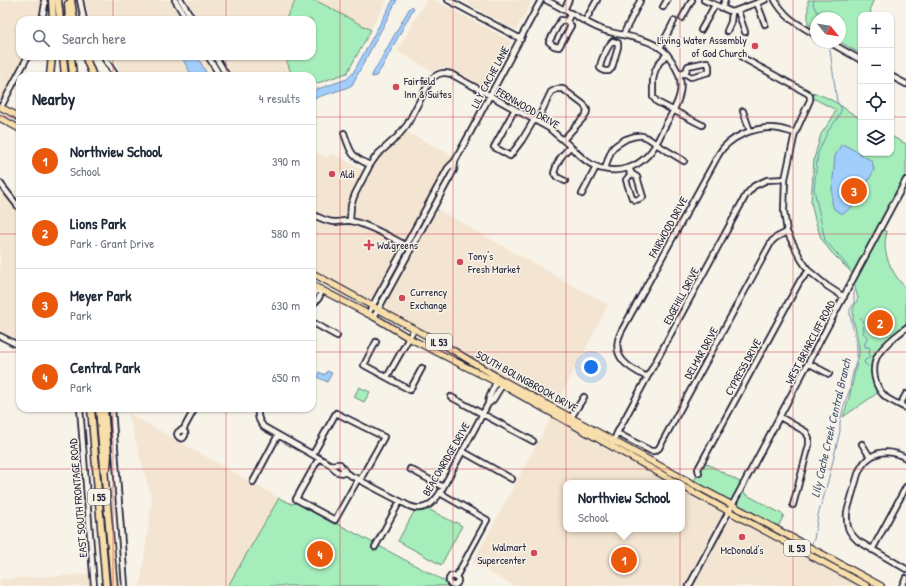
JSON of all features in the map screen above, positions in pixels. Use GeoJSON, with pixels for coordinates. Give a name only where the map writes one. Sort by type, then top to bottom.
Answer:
{"type":"FeatureCollection","features":[{"type":"Feature","properties":{"kind":"highway"},"geometry":{"type":"LineString","coordinates":[[52,0],[53,16]]}},
{"type":"Feature","properties":{"kind":"highway"},"geometry":{"type":"LineString","coordinates":[[58,0],[60,16]]}},
{"type":"Feature","properties":{"kind":"highway"},"geometry":{"type":"LineString","coordinates":[[68,0],[69,16]]}},
{"type":"Feature","properties":{"kind":"highway"},"geometry":{"type":"LineString","coordinates":[[71,0],[73,16]]}},
{"type":"Feature","properties":{"kind":"highway"},"geometry":{"type":"LineString","coordinates":[[50,72],[52,60]]}},
{"type":"Feature","properties":{"kind":"highway"},"geometry":{"type":"LineString","coordinates":[[63,60],[65,72]]}},
{"type":"Feature","properties":{"kind":"highway"},"geometry":{"type":"LineString","coordinates":[[71,60],[73,72]]}},
{"type":"Feature","properties":{"kind":"highway"},"geometry":{"type":"LineString","coordinates":[[87,60],[91,72]]}},
{"type":"Feature","properties":{"kind":"highway","name":"I 55"},"geometry":{"type":"LineString","coordinates":[[91,412],[106,586]]}},
{"type":"Feature","properties":{"kind":"highway","name":"I 55"},"geometry":{"type":"LineString","coordinates":[[99,412],[114,586]]}},
{"type":"Feature","properties":{"kind":"highway"},"geometry":{"type":"LineString","coordinates":[[104,412],[108,455],[107,503]]}},
{"type":"Feature","properties":{"kind":"main road"},"geometry":{"type":"LineString","coordinates":[[1,107],[16,114]]}},
{"type":"Feature","properties":{"kind":"main road"},"geometry":{"type":"LineString","coordinates":[[0,118],[16,127]]}},
{"type":"Feature","properties":{"kind":"main road","name":"SOUTH BOLINGBROOK DRIVE"},"geometry":{"type":"LineString","coordinates":[[316,275],[449,348],[497,380],[502,386],[570,420]]}},
{"type":"Feature","properties":{"kind":"main road","name":"SOUTH BOLINGBROOK DRIVE"},"geometry":{"type":"LineString","coordinates":[[316,286],[374,317],[409,338],[497,380],[678,480]]}},
{"type":"Feature","properties":{"kind":"main road","name":"SOUTH BOLINGBROOK DRIVE"},"geometry":{"type":"LineString","coordinates":[[612,444],[672,480]]}},
{"type":"Feature","properties":{"kind":"main road","name":"SOUTH BOLINGBROOK DRIVE"},"geometry":{"type":"LineString","coordinates":[[685,484],[731,509]]}},
{"type":"Feature","properties":{"kind":"main road","name":"IL 53"},"geometry":{"type":"LineString","coordinates":[[685,487],[731,509],[880,586]]}},
{"type":"Feature","properties":{"kind":"main road","name":"IL 53"},"geometry":{"type":"LineString","coordinates":[[731,509],[868,586]]}},
{"type":"Feature","properties":{"kind":"street"},"geometry":{"type":"LineString","coordinates":[[43,16],[45,4],[44,0]]}},
{"type":"Feature","properties":{"kind":"street"},"geometry":{"type":"LineString","coordinates":[[80,0],[83,16]]}},
{"type":"Feature","properties":{"kind":"street"},"geometry":{"type":"LineString","coordinates":[[175,0],[185,16]]}},
{"type":"Feature","properties":{"kind":"street"},"geometry":{"type":"LineString","coordinates":[[181,0],[191,16]]}},
{"type":"Feature","properties":{"kind":"street"},"geometry":{"type":"LineString","coordinates":[[448,0],[521,39]]}},
{"type":"Feature","properties":{"kind":"street","name":"LILY CACHE LANE"},"geometry":{"type":"LineString","coordinates":[[368,314],[448,168],[455,161],[541,0]]}},
{"type":"Feature","properties":{"kind":"street","name":"FERNWOOD DRIVE"},"geometry":{"type":"LineString","coordinates":[[350,221],[351,205],[370,165],[377,155],[397,137],[407,125],[431,78],[445,72],[549,128],[587,162],[596,167],[605,170],[629,168],[638,164],[649,155],[679,100],[681,82],[673,62],[660,48],[650,43],[602,29],[546,0]]}},
{"type":"Feature","properties":{"kind":"street"},"geometry":{"type":"LineString","coordinates":[[564,10],[569,0]]}},
{"type":"Feature","properties":{"kind":"street"},"geometry":{"type":"LineString","coordinates":[[585,21],[597,0]]}},
{"type":"Feature","properties":{"kind":"street"},"geometry":{"type":"LineString","coordinates":[[663,7],[667,0]]}},
{"type":"Feature","properties":{"kind":"street"},"geometry":{"type":"LineString","coordinates":[[682,18],[692,0]]}},
{"type":"Feature","properties":{"kind":"street"},"geometry":{"type":"LineString","coordinates":[[722,8],[725,0]]}},
{"type":"Feature","properties":{"kind":"street"},"geometry":{"type":"LineString","coordinates":[[707,1],[732,12],[765,0]]}},
{"type":"Feature","properties":{"kind":"street"},"geometry":{"type":"LineString","coordinates":[[775,0],[786,16],[810,32]]}},
{"type":"Feature","properties":{"kind":"street"},"geometry":{"type":"LineString","coordinates":[[615,42],[618,43],[618,47],[612,68],[609,71],[604,71],[600,68],[600,63],[610,44],[615,42],[620,35],[640,1]]}},
{"type":"Feature","properties":{"kind":"street"},"geometry":{"type":"LineString","coordinates":[[757,4],[765,24]]}},
{"type":"Feature","properties":{"kind":"street"},"geometry":{"type":"LineString","coordinates":[[701,30],[715,5]]}},
{"type":"Feature","properties":{"kind":"street"},"geometry":{"type":"LineString","coordinates":[[738,11],[745,32]]}},
{"type":"Feature","properties":{"kind":"street"},"geometry":{"type":"LineString","coordinates":[[727,31],[731,22],[732,12]]}},
{"type":"Feature","properties":{"kind":"street"},"geometry":{"type":"LineString","coordinates":[[567,21],[571,13]]}},
{"type":"Feature","properties":{"kind":"street"},"geometry":{"type":"LineString","coordinates":[[561,20],[567,21],[571,26],[560,47],[554,46],[549,42],[561,20]]}},
{"type":"Feature","properties":{"kind":"street"},"geometry":{"type":"LineString","coordinates":[[660,48],[674,21]]}},
{"type":"Feature","properties":{"kind":"street"},"geometry":{"type":"LineString","coordinates":[[840,48],[858,58]]}},
{"type":"Feature","properties":{"kind":"street"},"geometry":{"type":"LineString","coordinates":[[667,54],[655,70],[653,80],[653,97],[657,102],[702,126]]}},
{"type":"Feature","properties":{"kind":"street"},"geometry":{"type":"LineString","coordinates":[[743,58],[810,96],[810,100],[795,133],[785,179],[784,212],[788,232],[800,259],[809,271],[827,286],[844,297]]}},
{"type":"Feature","properties":{"kind":"street"},"geometry":{"type":"LineString","coordinates":[[20,72],[26,60]]}},
{"type":"Feature","properties":{"kind":"street"},"geometry":{"type":"LineString","coordinates":[[106,60],[113,72]]}},
{"type":"Feature","properties":{"kind":"street"},"geometry":{"type":"LineString","coordinates":[[210,60],[218,72]]}},
{"type":"Feature","properties":{"kind":"street"},"geometry":{"type":"LineString","coordinates":[[217,60],[225,72]]}},
{"type":"Feature","properties":{"kind":"street"},"geometry":{"type":"LineString","coordinates":[[707,62],[709,66],[709,72],[691,77],[686,74],[679,74],[686,71],[688,66],[707,62]]}},
{"type":"Feature","properties":{"kind":"street"},"geometry":{"type":"LineString","coordinates":[[894,78],[906,84]]}},
{"type":"Feature","properties":{"kind":"street"},"geometry":{"type":"LineString","coordinates":[[1,107],[16,79]]}},
{"type":"Feature","properties":{"kind":"street"},"geometry":{"type":"LineString","coordinates":[[515,109],[494,147],[510,156],[534,120],[539,117],[551,92],[557,89],[563,89],[584,105],[587,110],[586,115],[563,140]]}},
{"type":"Feature","properties":{"kind":"street"},"geometry":{"type":"LineString","coordinates":[[743,111],[750,131]]}},
{"type":"Feature","properties":{"kind":"street","name":"FAIRWOOD DRIVE"},"geometry":{"type":"LineString","coordinates":[[647,377],[629,367],[622,360],[618,349],[620,335],[718,156],[733,140],[750,131],[767,128],[780,129],[795,133]]}},
{"type":"Feature","properties":{"kind":"street"},"geometry":{"type":"LineString","coordinates":[[344,133],[353,156],[370,165]]}},
{"type":"Feature","properties":{"kind":"street"},"geometry":{"type":"LineString","coordinates":[[605,170],[613,149],[619,143],[636,135],[652,141],[684,161]]}},
{"type":"Feature","properties":{"kind":"street"},"geometry":{"type":"LineString","coordinates":[[566,181],[557,177],[554,173],[556,164],[570,147]]}},
{"type":"Feature","properties":{"kind":"street","name":"LILY CACHE LANE"},"geometry":{"type":"LineString","coordinates":[[374,317],[454,170],[455,161]]}},
{"type":"Feature","properties":{"kind":"street"},"geometry":{"type":"LineString","coordinates":[[582,194],[596,167]]}},
{"type":"Feature","properties":{"kind":"street"},"geometry":{"type":"LineString","coordinates":[[629,168],[632,174],[637,177],[643,197],[636,200],[632,198],[626,180],[630,175],[629,168]]}},
{"type":"Feature","properties":{"kind":"street","name":"EDGEHILL DRIVE"},"geometry":{"type":"LineString","coordinates":[[612,444],[746,195],[754,186],[767,180],[785,179]]}},
{"type":"Feature","properties":{"kind":"street","name":"WEST BRIARCLIFF ROAD"},"geometry":{"type":"LineString","coordinates":[[690,586],[906,180]]}},
{"type":"Feature","properties":{"kind":"street"},"geometry":{"type":"LineString","coordinates":[[0,183],[16,204]]}},
{"type":"Feature","properties":{"kind":"street"},"geometry":{"type":"LineString","coordinates":[[316,216],[324,220],[334,222],[350,221],[364,225],[411,248]]}},
{"type":"Feature","properties":{"kind":"street","name":"DELMAR DRIVE"},"geometry":{"type":"LineString","coordinates":[[617,433],[651,450],[655,451],[659,448],[772,241],[788,232]]}},
{"type":"Feature","properties":{"kind":"street","name":"CYPRESS DRIVE"},"geometry":{"type":"LineString","coordinates":[[699,473],[698,469],[800,281],[809,271]]}},
{"type":"Feature","properties":{"kind":"street"},"geometry":{"type":"LineString","coordinates":[[316,291],[321,289],[321,294],[316,302]]}},
{"type":"Feature","properties":{"kind":"street"},"geometry":{"type":"LineString","coordinates":[[316,324],[337,336]]}},
{"type":"Feature","properties":{"kind":"street"},"geometry":{"type":"LineString","coordinates":[[906,328],[893,338],[879,353],[874,374],[876,384],[887,398],[906,408]]}},
{"type":"Feature","properties":{"kind":"street"},"geometry":{"type":"LineString","coordinates":[[387,378],[414,329]]}},
{"type":"Feature","properties":{"kind":"street"},"geometry":{"type":"LineString","coordinates":[[0,336],[16,344]]}},
{"type":"Feature","properties":{"kind":"street"},"geometry":{"type":"LineString","coordinates":[[376,342],[364,365],[410,390],[422,368]]}},
{"type":"Feature","properties":{"kind":"street"},"geometry":{"type":"LineString","coordinates":[[808,364],[829,374]]}},
{"type":"Feature","properties":{"kind":"street","name":"BEACONRIDGE DRIVE"},"geometry":{"type":"LineString","coordinates":[[488,404],[497,380]]}},
{"type":"Feature","properties":{"kind":"street","name":"BEACONRIDGE DRIVE"},"geometry":{"type":"LineString","coordinates":[[257,412],[259,420],[264,427],[332,465],[336,472],[346,473],[412,508],[421,508],[433,503],[440,493],[482,414],[502,386]]}},
{"type":"Feature","properties":{"kind":"street"},"geometry":{"type":"LineString","coordinates":[[900,405],[906,394]]}},
{"type":"Feature","properties":{"kind":"street"},"geometry":{"type":"LineString","coordinates":[[451,397],[533,441]]}},
{"type":"Feature","properties":{"kind":"street"},"geometry":{"type":"LineString","coordinates":[[570,420],[584,397]]}},
{"type":"Feature","properties":{"kind":"street","name":"EAST SOUTH FRONTAGE ROAD"},"geometry":{"type":"LineString","coordinates":[[80,412],[94,586]]}},
{"type":"Feature","properties":{"kind":"street"},"geometry":{"type":"LineString","coordinates":[[112,412],[125,586]]}},
{"type":"Feature","properties":{"kind":"street"},"geometry":{"type":"LineString","coordinates":[[183,430],[192,412]]}},
{"type":"Feature","properties":{"kind":"street"},"geometry":{"type":"LineString","coordinates":[[313,454],[336,413],[384,437],[335,520],[296,499],[319,458]]}},
{"type":"Feature","properties":{"kind":"street"},"geometry":{"type":"LineString","coordinates":[[780,417],[806,432],[809,438],[809,445],[793,505]]}},
{"type":"Feature","properties":{"kind":"street"},"geometry":{"type":"LineString","coordinates":[[253,482],[278,435]]}},
{"type":"Feature","properties":{"kind":"street"},"geometry":{"type":"LineString","coordinates":[[862,444],[870,457]]}},
{"type":"Feature","properties":{"kind":"street"},"geometry":{"type":"LineString","coordinates":[[462,451],[512,479]]}},
{"type":"Feature","properties":{"kind":"street"},"geometry":{"type":"LineString","coordinates":[[906,458],[895,453],[882,452],[866,460],[860,468],[846,512],[848,529],[858,541],[906,569]]}},
{"type":"Feature","properties":{"kind":"street","name":"BEACONRIDGE DRIVE"},"geometry":{"type":"LineString","coordinates":[[332,465],[340,464],[346,473]]}},
{"type":"Feature","properties":{"kind":"street"},"geometry":{"type":"LineString","coordinates":[[410,469],[443,487]]}},
{"type":"Feature","properties":{"kind":"street"},"geometry":{"type":"LineString","coordinates":[[872,550],[906,487]]}},
{"type":"Feature","properties":{"kind":"street"},"geometry":{"type":"LineString","coordinates":[[440,493],[487,520],[456,577]]}},
{"type":"Feature","properties":{"kind":"street"},"geometry":{"type":"LineString","coordinates":[[375,547],[400,501]]}},
{"type":"Feature","properties":{"kind":"street"},"geometry":{"type":"LineString","coordinates":[[902,586],[906,578]]}},
{"type":"Feature","properties":{"kind":"shaded area"},"geometry":{"type":"Polygon","coordinates":[[[0,0],[41,0],[40,16],[16,16],[16,60],[23,60],[0,104],[0,0]]]}},
{"type":"Feature","properties":{"kind":"shaded area"},"geometry":{"type":"Polygon","coordinates":[[[84,0],[170,0],[181,16],[89,16],[84,0]]]}},
{"type":"Feature","properties":{"kind":"shaded area"},"geometry":{"type":"Polygon","coordinates":[[[187,0],[296,0],[287,16],[196,16],[187,0]]]}},
{"type":"Feature","properties":{"kind":"shaded area"},"geometry":{"type":"Polygon","coordinates":[[[315,0],[387,0],[371,30],[315,0]]]}},
{"type":"Feature","properties":{"kind":"shaded area"},"geometry":{"type":"Polygon","coordinates":[[[426,0],[435,0],[511,41],[486,88],[451,70],[444,68],[432,71],[397,51],[426,0]]]}},
{"type":"Feature","properties":{"kind":"shaded area"},"geometry":{"type":"Polygon","coordinates":[[[468,0],[533,0],[516,30],[468,4],[468,0]]]}},
{"type":"Feature","properties":{"kind":"shaded area"},"geometry":{"type":"Polygon","coordinates":[[[112,60],[207,60],[212,68],[206,72],[120,72],[112,60]]]}},
{"type":"Feature","properties":{"kind":"shaded area"},"geometry":{"type":"Polygon","coordinates":[[[220,60],[286,60],[291,72],[228,72],[220,60]]]}},
{"type":"Feature","properties":{"kind":"shaded area"},"geometry":{"type":"Polygon","coordinates":[[[406,131],[454,157],[376,293],[370,299],[366,299],[316,271],[316,152],[328,158],[331,153],[369,173],[380,155],[406,131]]]}},
{"type":"Feature","properties":{"kind":"shaded area"},"geometry":{"type":"Polygon","coordinates":[[[0,187],[16,209],[16,341],[0,334],[0,187]]]}},
{"type":"Feature","properties":{"kind":"shaded area"},"geometry":{"type":"Polygon","coordinates":[[[435,208],[608,305],[556,405],[390,312],[386,308],[385,304],[435,208]]]}},
{"type":"Feature","properties":{"kind":"shaded area"},"geometry":{"type":"Polygon","coordinates":[[[128,413],[279,498],[228,586],[140,586],[152,500],[128,413]]]}},
{"type":"Feature","properties":{"kind":"shaded area"},"geometry":{"type":"Polygon","coordinates":[[[552,416],[600,446],[621,455],[667,480],[563,480],[563,532],[685,532],[685,490],[720,508],[722,512],[721,517],[686,581],[688,582],[686,586],[514,586],[472,563],[552,416]]]}},
{"type":"Feature","properties":{"kind":"shaded area"},"geometry":{"type":"Polygon","coordinates":[[[736,518],[858,586],[698,586],[693,584],[729,521],[736,518]]]}},
{"type":"Feature","properties":{"kind":"shaded area"},"geometry":{"type":"Polygon","coordinates":[[[91,574],[92,586],[0,586],[0,579],[91,574]]]}},
{"type":"Feature","properties":{"kind":"green space"},"geometry":{"type":"Polygon","coordinates":[[[296,0],[315,0],[371,30],[347,73],[316,84],[316,72],[291,72],[286,60],[316,60],[316,16],[287,16],[296,0]]]}},
{"type":"Feature","properties":{"kind":"green space"},"geometry":{"type":"Polygon","coordinates":[[[808,0],[874,0],[871,7],[871,12],[858,12],[858,52],[846,45],[846,12],[810,12],[810,25],[808,24],[808,0]]]}},
{"type":"Feature","properties":{"kind":"green space"},"geometry":{"type":"Polygon","coordinates":[[[811,93],[818,94],[831,100],[858,117],[858,156],[894,156],[894,138],[906,144],[906,174],[853,274],[831,252],[821,238],[815,220],[811,202],[814,159],[821,134],[836,110],[813,98],[811,93]]]}},
{"type":"Feature","properties":{"kind":"green space"},"geometry":{"type":"Polygon","coordinates":[[[883,230],[887,232],[885,250],[891,268],[906,288],[906,326],[887,341],[873,362],[872,378],[879,392],[843,417],[859,354],[853,320],[853,309],[858,298],[854,284],[883,230]]]}},
{"type":"Feature","properties":{"kind":"green space"},"geometry":{"type":"Polygon","coordinates":[[[359,387],[370,392],[364,402],[354,397],[359,387]]]}},
{"type":"Feature","properties":{"kind":"green space"},"geometry":{"type":"Polygon","coordinates":[[[704,462],[740,482],[745,494],[784,515],[778,527],[694,481],[704,462]]]}},
{"type":"Feature","properties":{"kind":"green space"},"geometry":{"type":"Polygon","coordinates":[[[279,498],[292,504],[296,503],[334,524],[338,524],[451,586],[228,586],[279,498]]]}},
{"type":"Feature","properties":{"kind":"green space"},"geometry":{"type":"Polygon","coordinates":[[[428,509],[462,526],[441,565],[398,541],[415,510],[422,511],[428,509]]]}},
{"type":"Feature","properties":{"kind":"water"},"geometry":{"type":"Polygon","coordinates":[[[393,0],[397,0],[352,85],[316,98],[316,90],[347,79],[353,73],[393,0]]]}},
{"type":"Feature","properties":{"kind":"water"},"geometry":{"type":"Polygon","coordinates":[[[412,6],[414,8],[381,69],[376,76],[372,77],[409,9],[412,6]]]}},
{"type":"Feature","properties":{"kind":"water"},"geometry":{"type":"Polygon","coordinates":[[[183,60],[199,60],[206,72],[190,72],[183,60]]]}},
{"type":"Feature","properties":{"kind":"water"},"geometry":{"type":"Polygon","coordinates":[[[841,145],[845,145],[858,153],[858,156],[864,156],[872,161],[874,170],[861,195],[853,206],[844,213],[840,213],[834,209],[832,203],[835,156],[841,145]]]}},
{"type":"Feature","properties":{"kind":"water"},"geometry":{"type":"Polygon","coordinates":[[[327,371],[332,373],[327,382],[317,377],[319,372],[325,375],[327,371]]]}},
{"type":"Feature","properties":{"kind":"waterway"},"geometry":{"type":"LineString","coordinates":[[814,0],[813,5],[817,12]]}},
{"type":"Feature","properties":{"kind":"waterway"},"geometry":{"type":"LineString","coordinates":[[830,50],[837,102],[841,107],[841,111],[828,131],[818,153],[814,189],[825,240],[850,269]]}},
{"type":"Feature","properties":{"kind":"waterway","name":"Lily Cache Creek Central Branch"},"geometry":{"type":"LineString","coordinates":[[812,543],[840,431],[843,408],[850,389],[857,357],[857,347],[850,315],[850,310],[854,303],[854,291]]}},
{"type":"Feature","properties":{"kind":"waterway"},"geometry":{"type":"LineString","coordinates":[[860,318],[862,319],[864,326],[863,333],[867,337],[865,347],[870,348],[870,356],[864,363],[868,366]]}},
{"type":"Feature","properties":{"kind":"place","name":"Living Water Assembly of God Church"},"geometry":{"type":"Point","coordinates":[755,46]}},
{"type":"Feature","properties":{"kind":"place","name":"Fairfield Inn & Suites"},"geometry":{"type":"Point","coordinates":[396,87]}},
{"type":"Feature","properties":{"kind":"place","name":"Aldi"},"geometry":{"type":"Point","coordinates":[332,174]}},
{"type":"Feature","properties":{"kind":"place","name":"Meyer Park"},"geometry":{"type":"Point","coordinates":[854,191]}},
{"type":"Feature","properties":{"kind":"place","name":"Walgreens"},"geometry":{"type":"Point","coordinates":[369,245]}},
{"type":"Feature","properties":{"kind":"place","name":"Tony's Fresh Market"},"geometry":{"type":"Point","coordinates":[460,262]}},
{"type":"Feature","properties":{"kind":"place","name":"Currency Exchange"},"geometry":{"type":"Point","coordinates":[402,298]}},
{"type":"Feature","properties":{"kind":"place","name":"Lions Park"},"geometry":{"type":"Point","coordinates":[880,323]}},
{"type":"Feature","properties":{"kind":"place","name":"McDonald's"},"geometry":{"type":"Point","coordinates":[742,537]}},
{"type":"Feature","properties":{"kind":"place","name":"Walmart Supercenter"},"geometry":{"type":"Point","coordinates":[534,553]}},
{"type":"Feature","properties":{"kind":"place","name":"Central Park"},"geometry":{"type":"Point","coordinates":[320,554]}},
{"type":"Feature","properties":{"kind":"place","name":"Northview School"},"geometry":{"type":"Point","coordinates":[624,560]}}]}
